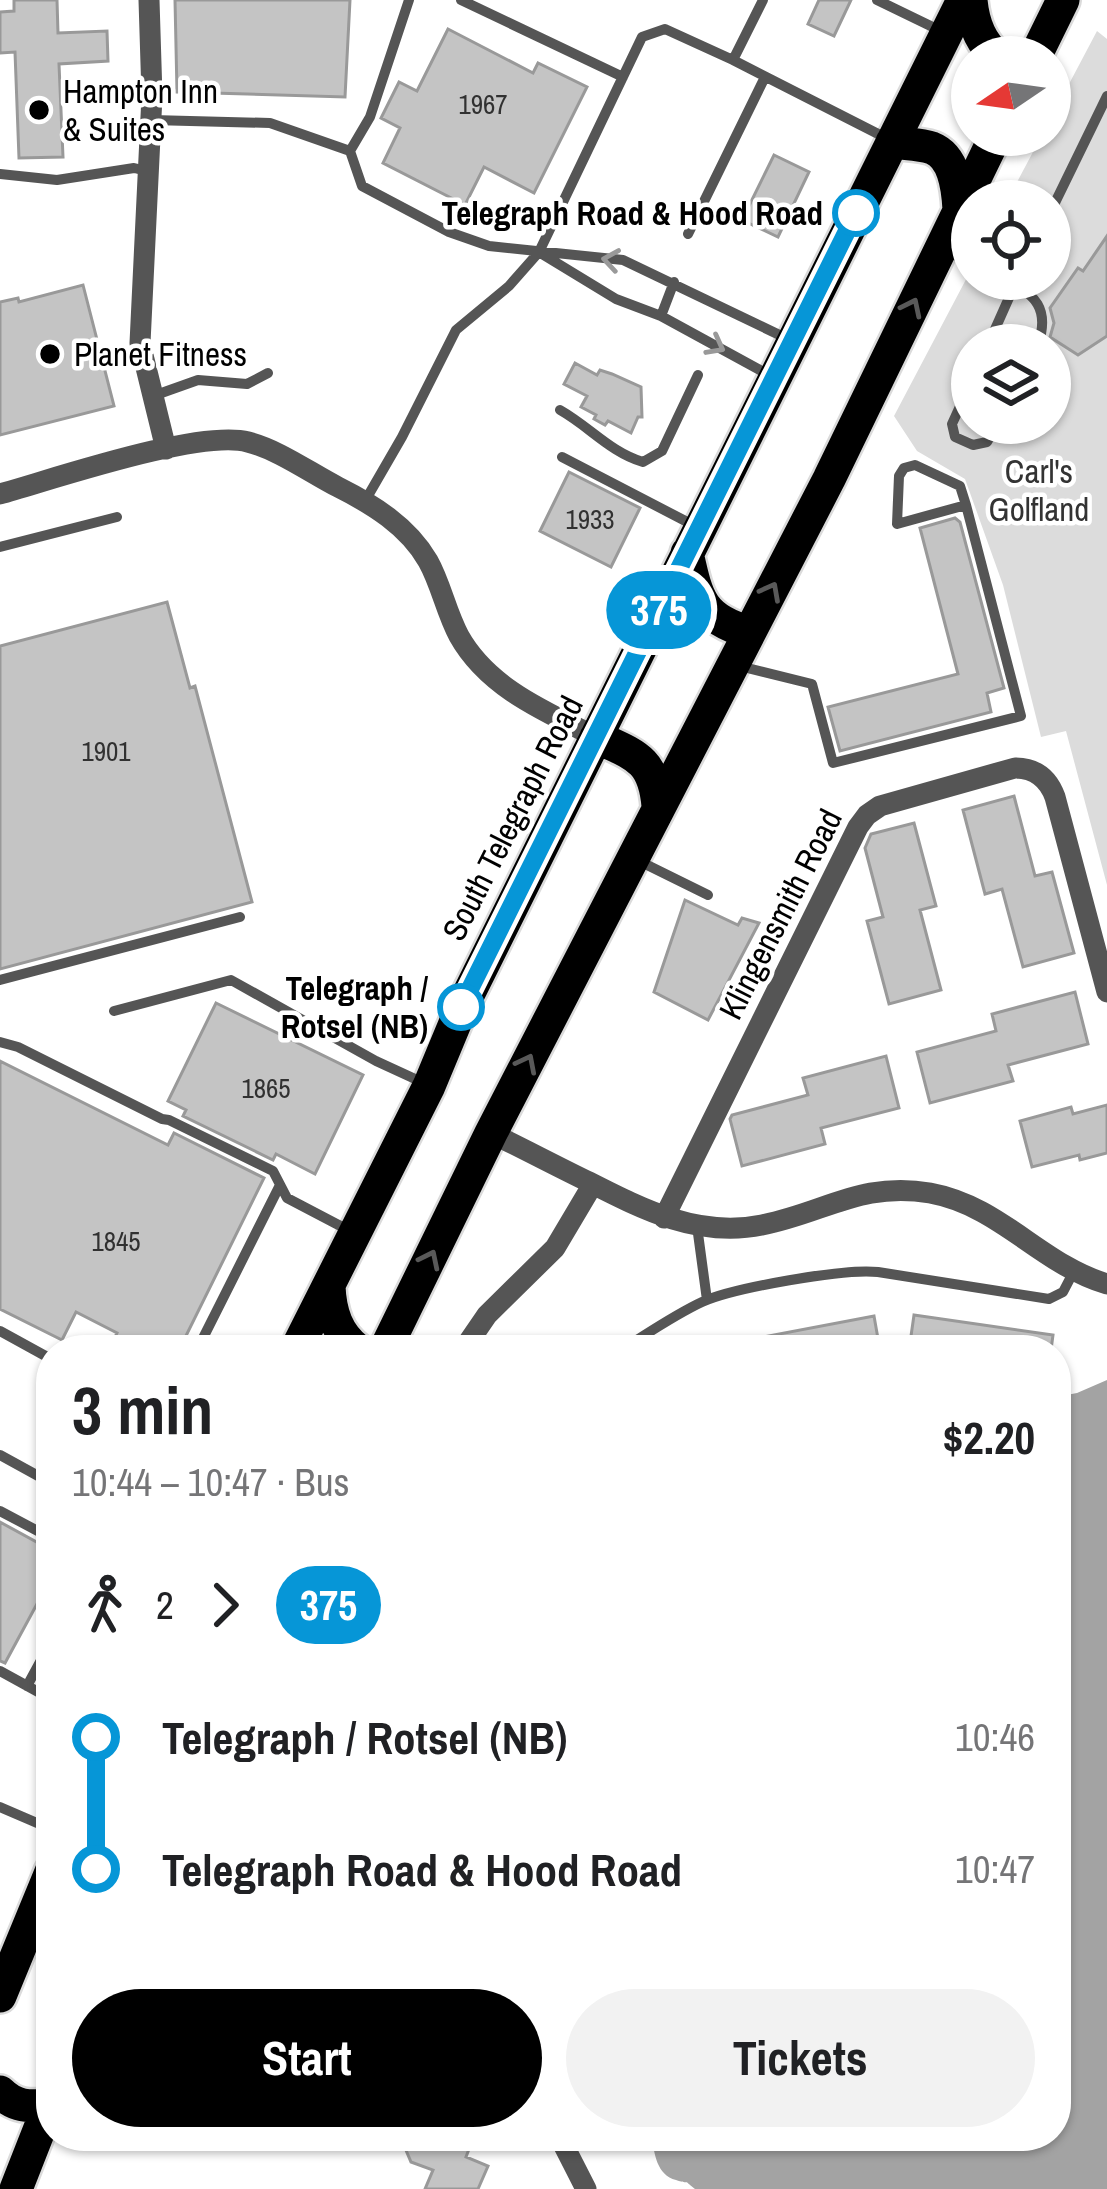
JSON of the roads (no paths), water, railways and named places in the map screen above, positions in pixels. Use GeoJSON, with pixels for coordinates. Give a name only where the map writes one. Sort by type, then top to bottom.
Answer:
{"type":"FeatureCollection","features":[{"type":"Feature","properties":{"kind":"highway","name":"South Telegraph Road"},"geometry":{"type":"LineString","coordinates":[[304,1335],[429,1086],[460,1009],[946,33],[967,0]]}},
{"type":"Feature","properties":{"kind":"highway"},"geometry":{"type":"LineString","coordinates":[[967,0],[980,36]]}},
{"type":"Feature","properties":{"kind":"highway"},"geometry":{"type":"LineString","coordinates":[[1045,36],[1063,0]]}},
{"type":"Feature","properties":{"kind":"highway"},"geometry":{"type":"LineString","coordinates":[[892,142],[934,148],[955,180]]}},
{"type":"Feature","properties":{"kind":"highway"},"geometry":{"type":"LineString","coordinates":[[393,1335],[491,1133],[829,479],[951,226]]}},
{"type":"Feature","properties":{"kind":"highway"},"geometry":{"type":"LineString","coordinates":[[694,541],[695,590],[703,606],[730,627],[749,632]]}},
{"type":"Feature","properties":{"kind":"highway"},"geometry":{"type":"LineString","coordinates":[[596,737],[643,761],[651,771],[658,806]]}},
{"type":"Feature","properties":{"kind":"highway"},"geometry":{"type":"LineString","coordinates":[[329,1286],[342,1335]]}},
{"type":"Feature","properties":{"kind":"highway"},"geometry":{"type":"LineString","coordinates":[[0,1996],[36,1908]]}},
{"type":"Feature","properties":{"kind":"highway"},"geometry":{"type":"LineString","coordinates":[[0,2092],[28,2108],[36,2106]]}},
{"type":"Feature","properties":{"kind":"highway"},"geometry":{"type":"LineString","coordinates":[[16,2189],[36,2138]]}},
{"type":"Feature","properties":{"kind":"street"},"geometry":{"type":"LineString","coordinates":[[149,0],[152,120],[140,343],[166,449]]}},
{"type":"Feature","properties":{"kind":"street"},"geometry":{"type":"LineString","coordinates":[[0,494],[166,449],[219,440],[245,441],[267,449],[365,501],[406,532],[427,559],[447,611],[474,659],[509,690],[596,737]]}},
{"type":"Feature","properties":{"kind":"street","name":"Klingensmith Road"},"geometry":{"type":"LineString","coordinates":[[664,1218],[858,827],[880,806],[1015,768],[1042,777],[1055,796],[1107,992]]}},
{"type":"Feature","properties":{"kind":"street"},"geometry":{"type":"LineString","coordinates":[[491,1133],[664,1218],[697,1226],[750,1227],[864,1193],[925,1192],[992,1215],[1074,1271],[1107,1284]]}},
{"type":"Feature","properties":{"kind":"street"},"geometry":{"type":"LineString","coordinates":[[473,1335],[487,1315],[555,1248],[593,1184]]}},
{"type":"Feature","properties":{"kind":"street"},"geometry":{"type":"LineString","coordinates":[[567,2151],[586,2189]]}},
{"type":"Feature","properties":{"kind":"lane"},"geometry":{"type":"LineString","coordinates":[[409,0],[370,117],[350,151],[362,186],[449,232],[489,246],[623,260],[793,342]]}},
{"type":"Feature","properties":{"kind":"lane"},"geometry":{"type":"LineString","coordinates":[[461,0],[623,77]]}},
{"type":"Feature","properties":{"kind":"lane"},"geometry":{"type":"LineString","coordinates":[[733,60],[763,0]]}},
{"type":"Feature","properties":{"kind":"lane"},"geometry":{"type":"LineString","coordinates":[[877,0],[946,33]]}},
{"type":"Feature","properties":{"kind":"lane"},"geometry":{"type":"LineString","coordinates":[[365,501],[456,330],[509,286],[539,252],[642,37],[664,28],[892,142]]}},
{"type":"Feature","properties":{"kind":"lane"},"geometry":{"type":"LineString","coordinates":[[688,233],[765,77]]}},
{"type":"Feature","properties":{"kind":"lane"},"geometry":{"type":"LineString","coordinates":[[1066,180],[1107,96]]}},
{"type":"Feature","properties":{"kind":"lane"},"geometry":{"type":"LineString","coordinates":[[152,120],[269,123],[350,151]]}},
{"type":"Feature","properties":{"kind":"lane"},"geometry":{"type":"LineString","coordinates":[[0,175],[57,180],[134,168],[150,172]]}},
{"type":"Feature","properties":{"kind":"lane"},"geometry":{"type":"LineString","coordinates":[[940,248],[951,253]]}},
{"type":"Feature","properties":{"kind":"lane"},"geometry":{"type":"LineString","coordinates":[[539,252],[616,298],[662,316],[775,378]]}},
{"type":"Feature","properties":{"kind":"lane"},"geometry":{"type":"LineString","coordinates":[[662,316],[674,282]]}},
{"type":"Feature","properties":{"kind":"lane"},"geometry":{"type":"LineString","coordinates":[[153,396],[198,380],[247,384],[268,373]]}},
{"type":"Feature","properties":{"kind":"lane"},"geometry":{"type":"LineString","coordinates":[[560,410],[583,423],[607,446],[643,462],[662,451],[698,375]]}},
{"type":"Feature","properties":{"kind":"lane"},"geometry":{"type":"LineString","coordinates":[[562,457],[694,541]]}},
{"type":"Feature","properties":{"kind":"lane"},"geometry":{"type":"LineString","coordinates":[[732,664],[812,684],[832,763],[1021,716],[960,486],[915,465],[898,476],[897,524],[965,506]]}},
{"type":"Feature","properties":{"kind":"lane"},"geometry":{"type":"LineString","coordinates":[[0,547],[117,517]]}},
{"type":"Feature","properties":{"kind":"lane"},"geometry":{"type":"LineString","coordinates":[[632,858],[708,895]]}},
{"type":"Feature","properties":{"kind":"lane"},"geometry":{"type":"LineString","coordinates":[[0,980],[240,917]]}},
{"type":"Feature","properties":{"kind":"lane"},"geometry":{"type":"LineString","coordinates":[[115,1011],[231,980],[429,1086]]}},
{"type":"Feature","properties":{"kind":"lane"},"geometry":{"type":"LineString","coordinates":[[0,1042],[273,1171],[287,1198],[355,1234]]}},
{"type":"Feature","properties":{"kind":"lane"},"geometry":{"type":"LineString","coordinates":[[205,1335],[280,1185]]}},
{"type":"Feature","properties":{"kind":"lane"},"geometry":{"type":"LineString","coordinates":[[697,1226],[707,1300]]}},
{"type":"Feature","properties":{"kind":"lane"},"geometry":{"type":"LineString","coordinates":[[647,1335],[726,1294],[861,1270],[1049,1299],[1063,1292],[1074,1271]]}},
{"type":"Feature","properties":{"kind":"lane"},"geometry":{"type":"LineString","coordinates":[[0,1332],[36,1351]]}},
{"type":"Feature","properties":{"kind":"lane"},"geometry":{"type":"LineString","coordinates":[[0,1454],[36,1474]]}},
{"type":"Feature","properties":{"kind":"lane"},"geometry":{"type":"LineString","coordinates":[[0,1511],[36,1530]]}},
{"type":"Feature","properties":{"kind":"lane"},"geometry":{"type":"LineString","coordinates":[[27,1686],[36,1670]]}},
{"type":"Feature","properties":{"kind":"lane"},"geometry":{"type":"LineString","coordinates":[[0,1671],[36,1691]]}},
{"type":"Feature","properties":{"kind":"lane"},"geometry":{"type":"LineString","coordinates":[[0,1807],[36,1823]]}},
{"type":"Feature","properties":{"kind":"place","name":"Hampton Inn & Suites"},"geometry":{"type":"Point","coordinates":[39,110]}},
{"type":"Feature","properties":{"kind":"place","name":"Telegraph Road & Hood Road"},"geometry":{"type":"Point","coordinates":[856,213]}},
{"type":"Feature","properties":{"kind":"place","name":"Planet Fitness"},"geometry":{"type":"Point","coordinates":[50,354]}},
{"type":"Feature","properties":{"kind":"place","name":"Telegraph / Rotsel (NB)"},"geometry":{"type":"Point","coordinates":[461,1007]}},
{"type":"Feature","properties":{"kind":"park label","name":"Carl's Golfland"},"geometry":{"type":"Point","coordinates":[1039,490]}}]}
